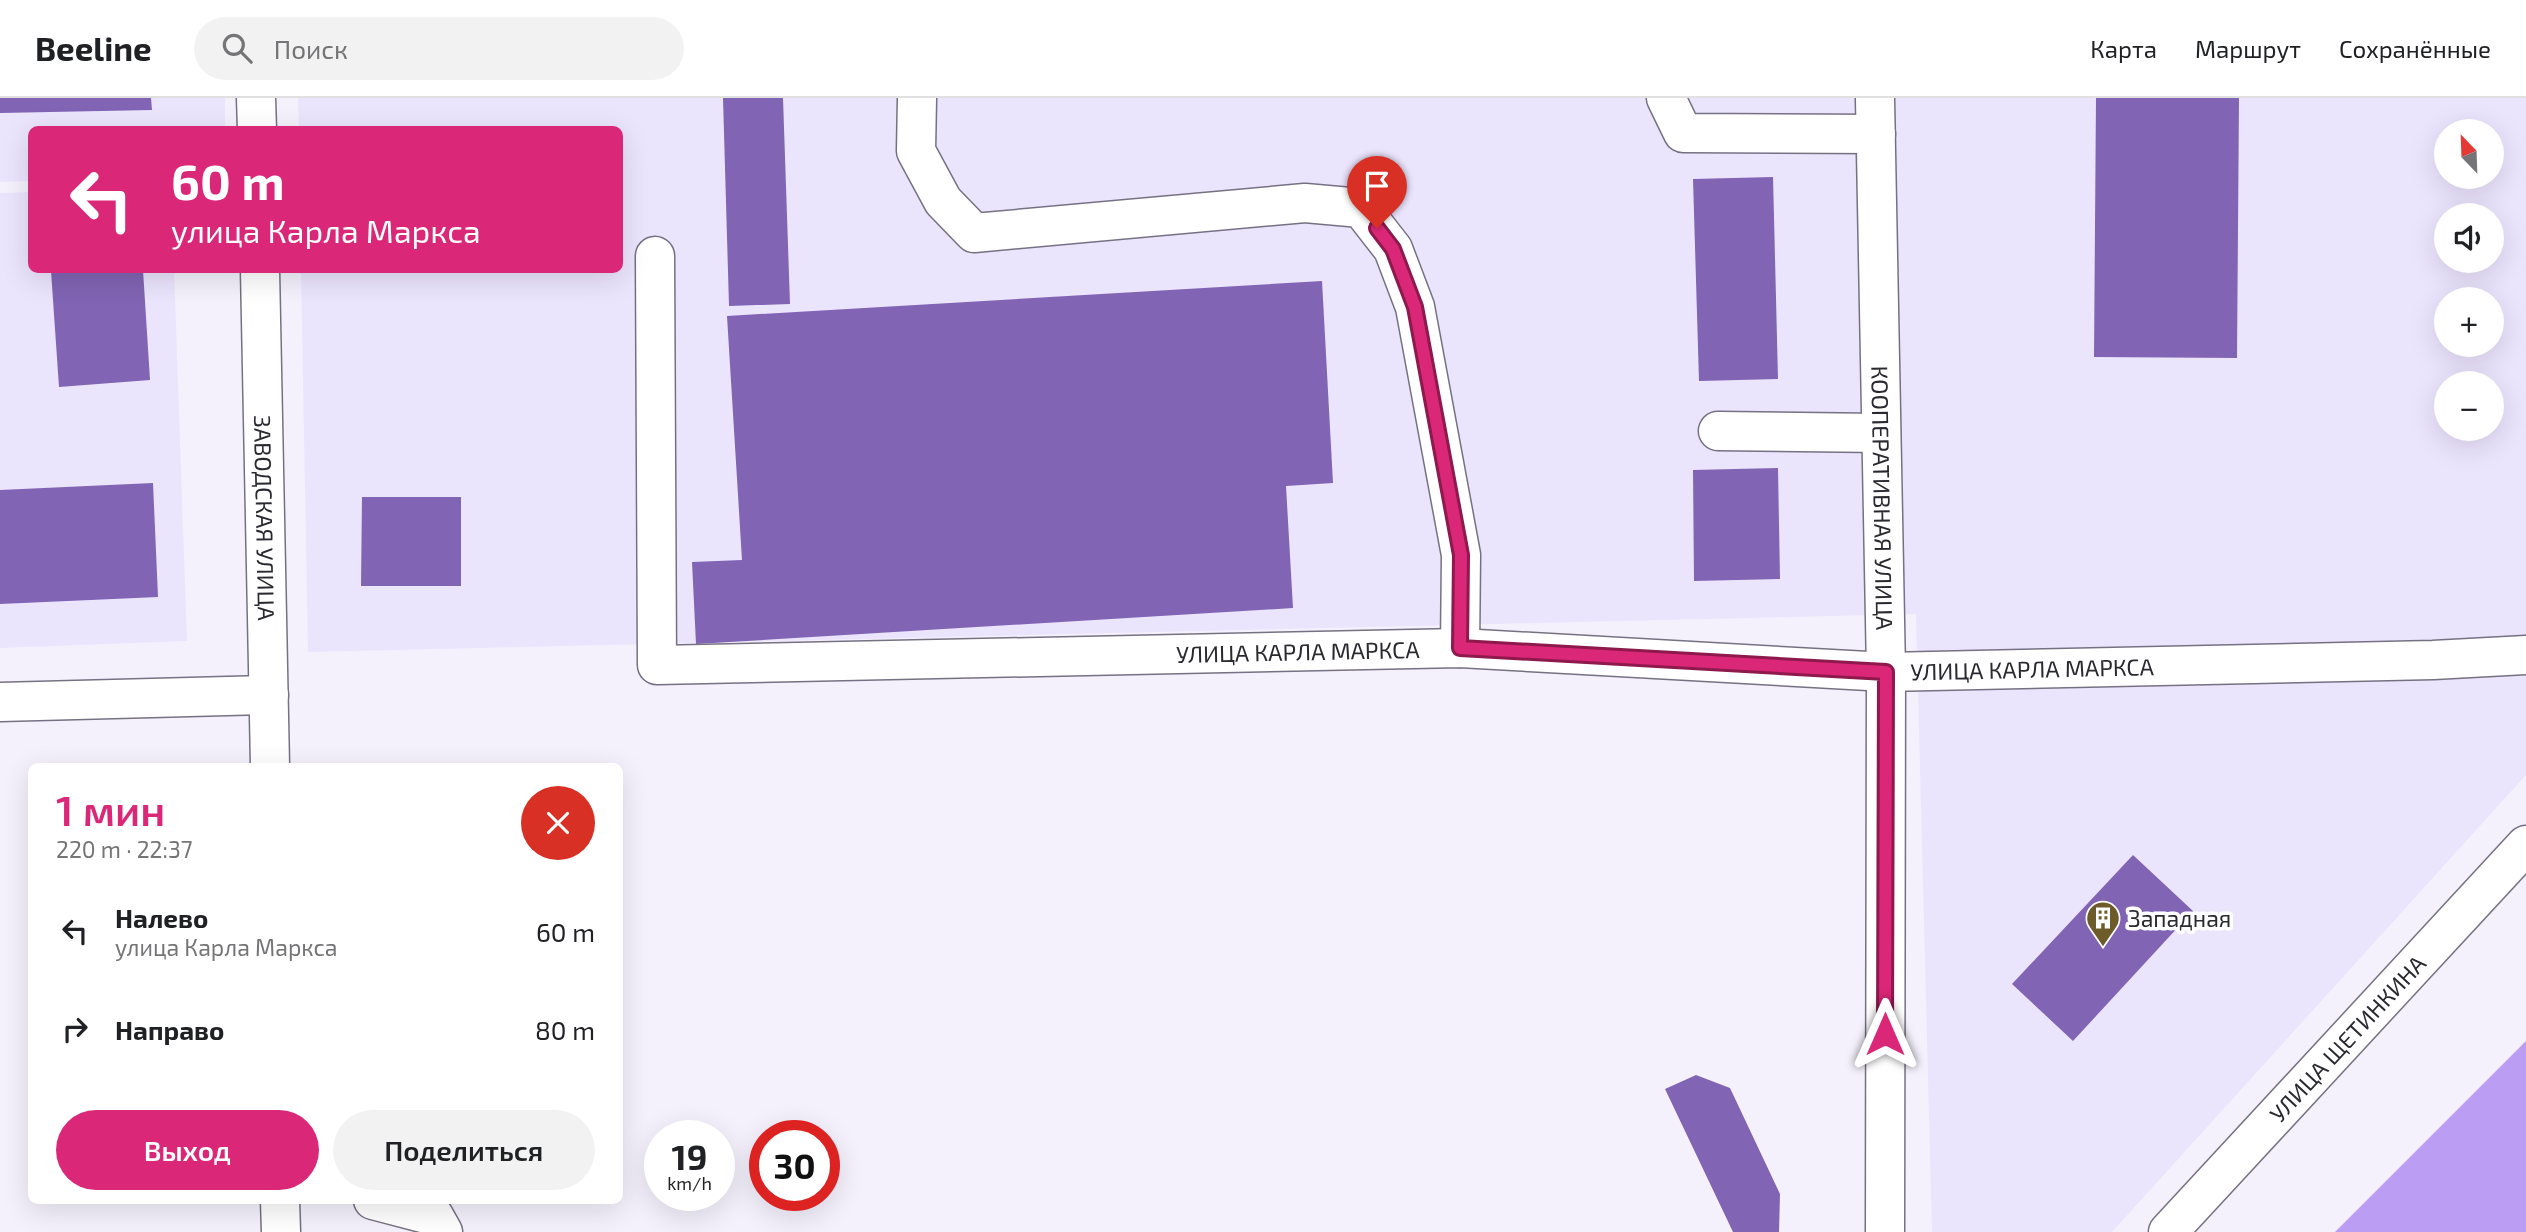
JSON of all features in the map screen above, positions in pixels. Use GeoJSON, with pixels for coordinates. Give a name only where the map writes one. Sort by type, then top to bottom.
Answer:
{"type":"FeatureCollection","features":[{"type":"Feature","properties":{"kind":"street"},"geometry":{"type":"LineString","coordinates":[[256,98],[257,126]]}},
{"type":"Feature","properties":{"kind":"street"},"geometry":{"type":"LineString","coordinates":[[917,98],[916,151],[943,201],[974,233],[1305,204],[1361,208],[1393,249],[1415,307],[1461,555],[1460,648]]}},
{"type":"Feature","properties":{"kind":"street"},"geometry":{"type":"LineString","coordinates":[[1666,98],[1684,133],[1875,116]]}},
{"type":"Feature","properties":{"kind":"street","name":"КООПЕРАТИВНАЯ УЛИЦА"},"geometry":{"type":"LineString","coordinates":[[1875,116],[1886,672],[1885,1232]]}},
{"type":"Feature","properties":{"kind":"street","name":"УЛИЦА КАРЛА МАРКСА"},"geometry":{"type":"LineString","coordinates":[[655,256],[657,664],[1460,648],[1886,672],[2433,660],[2526,655]]}},
{"type":"Feature","properties":{"kind":"street","name":"ЗАВОДСКАЯ УЛИЦА"},"geometry":{"type":"LineString","coordinates":[[260,273],[270,763]]}},
{"type":"Feature","properties":{"kind":"street"},"geometry":{"type":"LineString","coordinates":[[1718,431],[1881,433]]}},
{"type":"Feature","properties":{"kind":"street"},"geometry":{"type":"LineString","coordinates":[[0,702],[269,695]]}},
{"type":"Feature","properties":{"kind":"street","name":"УЛИЦА ЩЕТИНКИНА"},"geometry":{"type":"LineString","coordinates":[[2168,1232],[2526,845]]}},
{"type":"Feature","properties":{"kind":"street"},"geometry":{"type":"LineString","coordinates":[[388,1204],[434,1216],[443,1232]]}},
{"type":"Feature","properties":{"kind":"shaded area"},"geometry":{"type":"Polygon","coordinates":[[[0,98],[225,98],[225,126],[28,126],[28,181],[0,182],[0,98]]]}},
{"type":"Feature","properties":{"kind":"shaded area"},"geometry":{"type":"Polygon","coordinates":[[[298,98],[2526,98],[2526,775],[2112,1232],[1932,1232],[1916,614],[308,652],[301,273],[623,273],[623,126],[299,126],[298,98]]]}},
{"type":"Feature","properties":{"kind":"shaded area"},"geometry":{"type":"Polygon","coordinates":[[[28,192],[28,273],[174,273],[187,641],[0,648],[0,193],[28,192]]]}},
{"type":"Feature","properties":{"kind":"shaded area"},"geometry":{"type":"Polygon","coordinates":[[[2526,1041],[2526,1232],[2335,1232],[2526,1041]]]}},
{"type":"Feature","properties":{"kind":"building"},"geometry":{"type":"Polygon","coordinates":[[[0,98],[151,98],[152,110],[0,113],[0,98]]]}},
{"type":"Feature","properties":{"kind":"building"},"geometry":{"type":"Polygon","coordinates":[[[723,98],[783,98],[790,304],[729,306],[723,98]]]}},
{"type":"Feature","properties":{"kind":"building"},"geometry":{"type":"Polygon","coordinates":[[[2096,98],[2239,98],[2237,358],[2094,357],[2096,98]]]}},
{"type":"Feature","properties":{"kind":"building"},"geometry":{"type":"Polygon","coordinates":[[[1773,177],[1778,379],[1699,381],[1693,179],[1773,177]]]}},
{"type":"Feature","properties":{"kind":"building"},"geometry":{"type":"Polygon","coordinates":[[[51,273],[143,273],[150,380],[59,387],[51,273]]]}},
{"type":"Feature","properties":{"kind":"building"},"geometry":{"type":"Polygon","coordinates":[[[1322,281],[1333,483],[1286,486],[1293,608],[696,644],[692,562],[742,560],[727,316],[1322,281]]]}},
{"type":"Feature","properties":{"kind":"building"},"geometry":{"type":"Polygon","coordinates":[[[1778,468],[1780,579],[1694,581],[1693,470],[1778,468]]]}},
{"type":"Feature","properties":{"kind":"building"},"geometry":{"type":"Polygon","coordinates":[[[153,483],[158,597],[0,604],[0,490],[153,483]]]}},
{"type":"Feature","properties":{"kind":"building"},"geometry":{"type":"Polygon","coordinates":[[[362,497],[461,497],[461,586],[361,586],[362,497]]]}},
{"type":"Feature","properties":{"kind":"building","name":"Западная"},"geometry":{"type":"Polygon","coordinates":[[[2133,855],[2193,911],[2073,1041],[2012,984],[2133,855]]]}},
{"type":"Feature","properties":{"kind":"building"},"geometry":{"type":"Polygon","coordinates":[[[1696,1075],[1730,1088],[1780,1194],[1779,1232],[1733,1232],[1665,1089],[1696,1075]]]}},
{"type":"Feature","properties":{"kind":"place","name":"Западная"},"geometry":{"type":"Point","coordinates":[2103,948]}},
{"type":"Feature","properties":{"kind":"route"},"geometry":{"type":"LineString","coordinates":[[1377,228],[1393,249],[1415,307],[1461,555],[1460,648],[1886,672],[1885,1034]]}}]}
